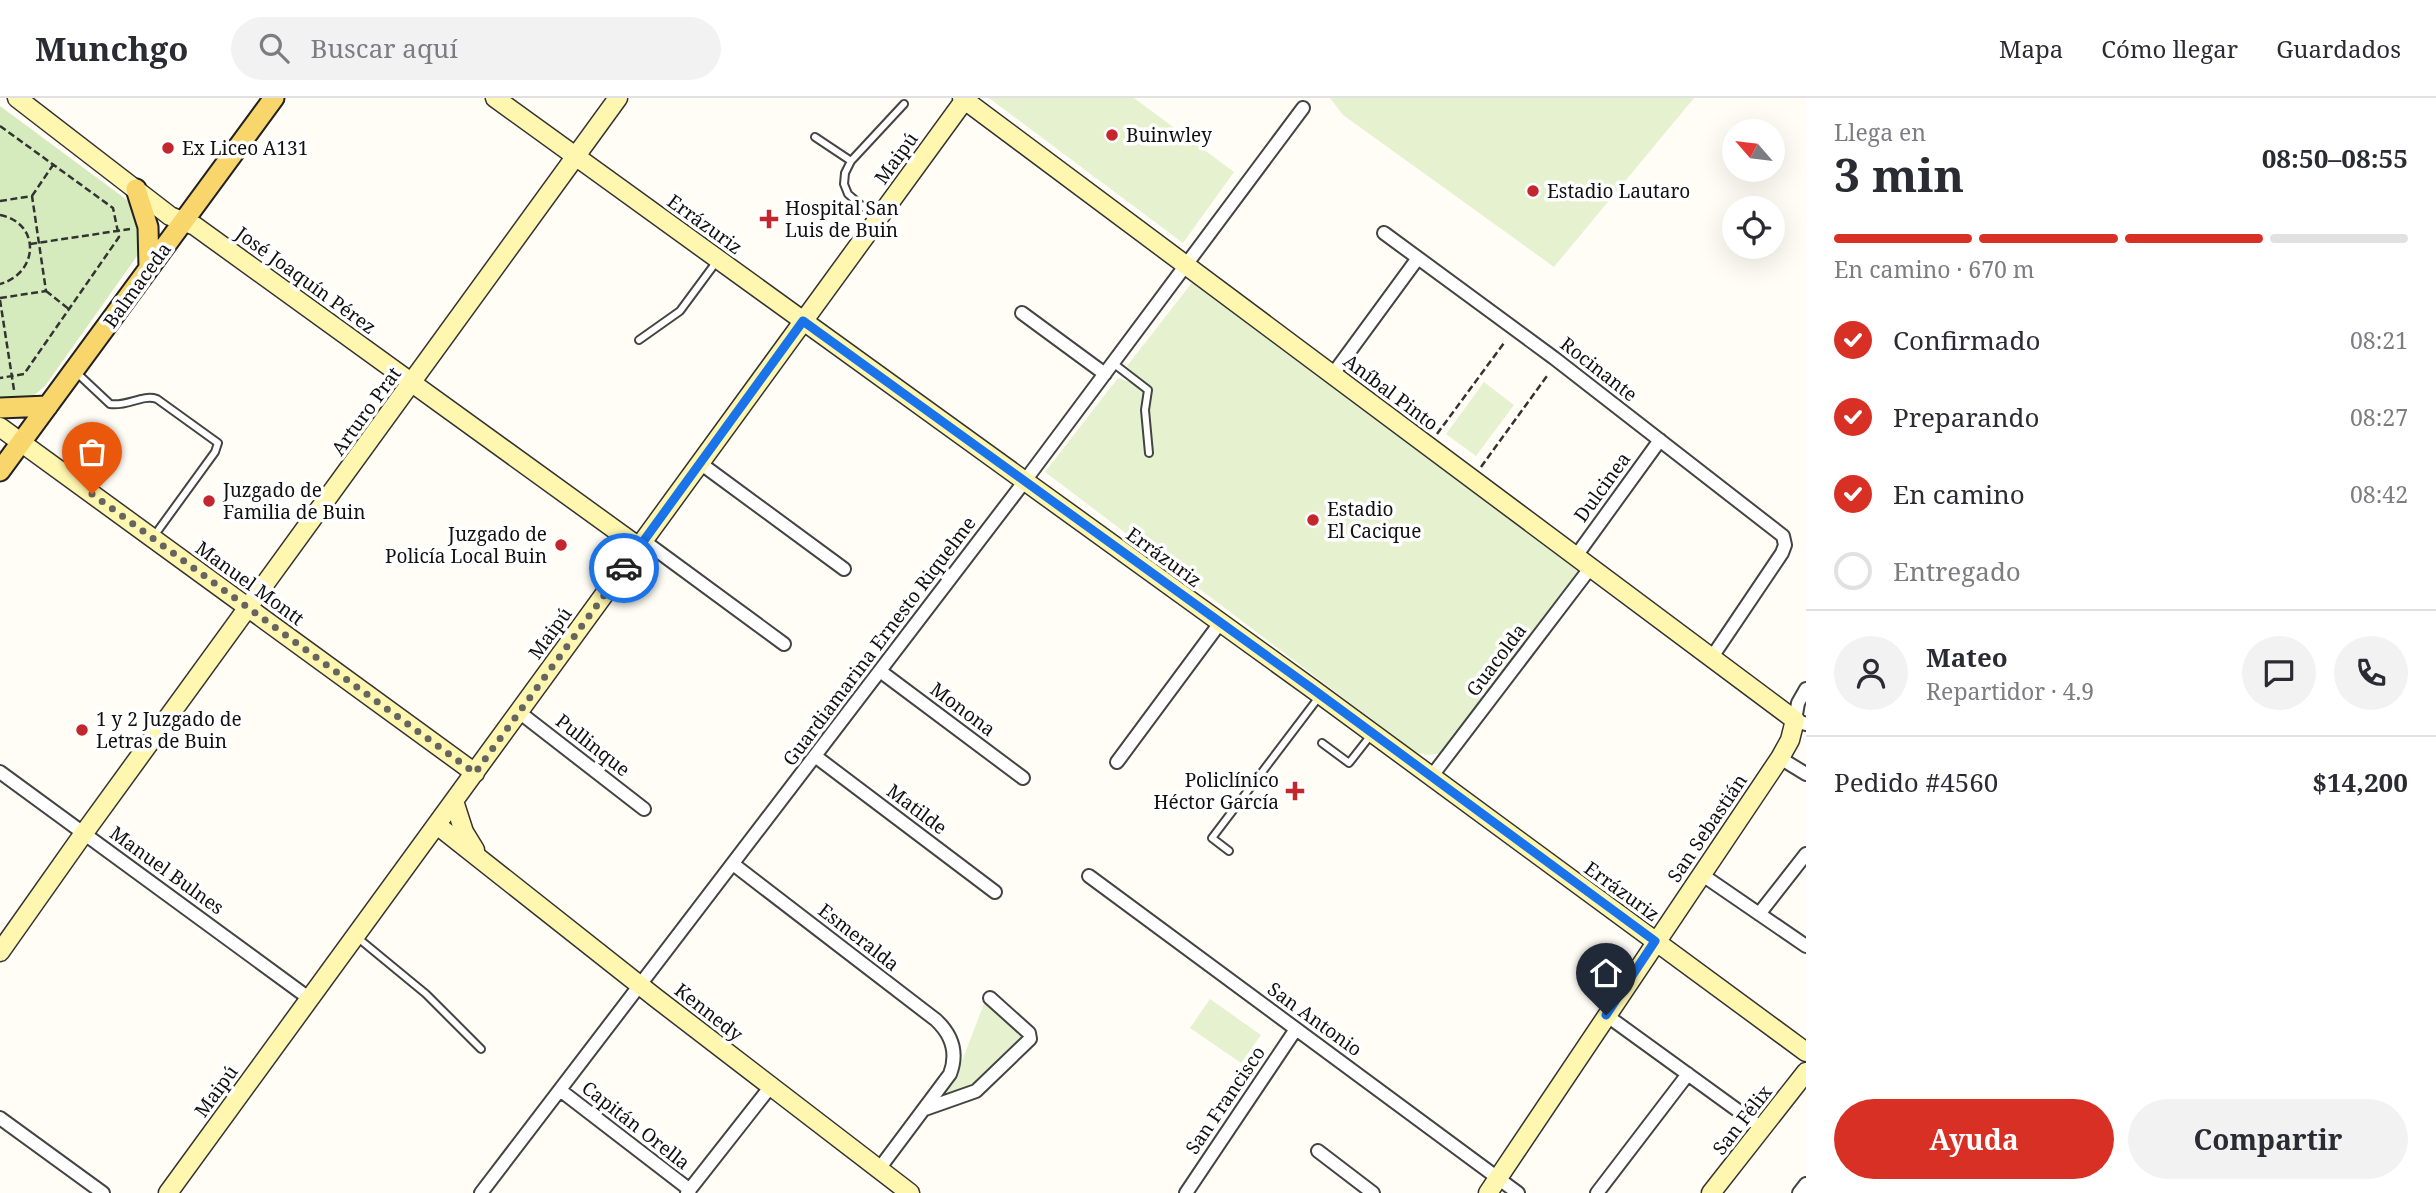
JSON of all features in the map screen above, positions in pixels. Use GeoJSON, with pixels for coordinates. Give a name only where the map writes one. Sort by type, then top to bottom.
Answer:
{"type":"FeatureCollection","features":[{"type":"Feature","properties":{"kind":"main road","name":"Balmaceda"},"geometry":{"type":"LineString","coordinates":[[0,471],[274,98]]}},
{"type":"Feature","properties":{"kind":"main road"},"geometry":{"type":"LineString","coordinates":[[136,190],[148,227],[149,268]]}},
{"type":"Feature","properties":{"kind":"main road"},"geometry":{"type":"LineString","coordinates":[[8,402],[48,406]]}},
{"type":"Feature","properties":{"kind":"street","name":"José Joaquín Pérez"},"geometry":{"type":"LineString","coordinates":[[17,98],[170,216],[195,226],[641,544]]}},
{"type":"Feature","properties":{"kind":"street","name":"Errázuriz"},"geometry":{"type":"LineString","coordinates":[[495,98],[1320,695],[1806,1052]]}},
{"type":"Feature","properties":{"kind":"street","name":"Arturo Prat"},"geometry":{"type":"LineString","coordinates":[[0,952],[618,98]]}},
{"type":"Feature","properties":{"kind":"street","name":"Maipú"},"geometry":{"type":"LineString","coordinates":[[168,1193],[965,99]]}},
{"type":"Feature","properties":{"kind":"street","name":"Aníbal Pinto"},"geometry":{"type":"LineString","coordinates":[[965,99],[1800,722]]}},
{"type":"Feature","properties":{"kind":"street","name":"Guardiamarina Ernesto Riquelme"},"geometry":{"type":"LineString","coordinates":[[482,1193],[1024,482],[1303,108]]}},
{"type":"Feature","properties":{"kind":"street","name":"Rocinante"},"geometry":{"type":"LineString","coordinates":[[1384,233],[1779,532],[1785,541],[1782,553],[1712,657]]}},
{"type":"Feature","properties":{"kind":"street"},"geometry":{"type":"LineString","coordinates":[[1333,374],[1418,258]]}},
{"type":"Feature","properties":{"kind":"street"},"geometry":{"type":"LineString","coordinates":[[1022,313],[1105,374]]}},
{"type":"Feature","properties":{"kind":"street","name":"Manuel Montt"},"geometry":{"type":"LineString","coordinates":[[0,427],[475,773]]}},
{"type":"Feature","properties":{"kind":"street","name":"Dulcinea"},"geometry":{"type":"LineString","coordinates":[[1576,556],[1660,440]]}},
{"type":"Feature","properties":{"kind":"street"},"geometry":{"type":"LineString","coordinates":[[700,463],[844,569]]}},
{"type":"Feature","properties":{"kind":"street"},"geometry":{"type":"LineString","coordinates":[[641,544],[784,643]]}},
{"type":"Feature","properties":{"kind":"street","name":"Guacolda"},"geometry":{"type":"LineString","coordinates":[[1431,777],[1591,567]]}},
{"type":"Feature","properties":{"kind":"street"},"geometry":{"type":"LineString","coordinates":[[1117,762],[1220,623]]}},
{"type":"Feature","properties":{"kind":"street","name":"Monona"},"geometry":{"type":"LineString","coordinates":[[880,671],[1023,778]]}},
{"type":"Feature","properties":{"kind":"street","name":"San Sebastián"},"geometry":{"type":"LineString","coordinates":[[1493,1185],[1780,758],[1800,722],[1798,703],[1806,689]]}},
{"type":"Feature","properties":{"kind":"street","name":"Pullinque"},"geometry":{"type":"LineString","coordinates":[[519,712],[644,809]]}},
{"type":"Feature","properties":{"kind":"street","name":"Matilde"},"geometry":{"type":"LineString","coordinates":[[815,756],[995,892]]}},
{"type":"Feature","properties":{"kind":"street"},"geometry":{"type":"LineString","coordinates":[[1780,758],[1806,774]]}},
{"type":"Feature","properties":{"kind":"street","name":"Manuel Bulnes"},"geometry":{"type":"LineString","coordinates":[[0,772],[310,999]]}},
{"type":"Feature","properties":{"kind":"street","name":"Kennedy"},"geometry":{"type":"LineString","coordinates":[[454,801],[464,832],[484,861]]}},
{"type":"Feature","properties":{"kind":"street","name":"Kennedy"},"geometry":{"type":"LineString","coordinates":[[437,825],[910,1193]]}},
{"type":"Feature","properties":{"kind":"street"},"geometry":{"type":"LineString","coordinates":[[1759,914],[1806,854]]}},
{"type":"Feature","properties":{"kind":"street","name":"Esmeralda"},"geometry":{"type":"LineString","coordinates":[[733,864],[936,1020],[947,1032],[953,1048],[953,1065],[950,1074],[925,1109]]}},
{"type":"Feature","properties":{"kind":"street"},"geometry":{"type":"LineString","coordinates":[[1701,874],[1806,946]]}},
{"type":"Feature","properties":{"kind":"street","name":"San Antonio"},"geometry":{"type":"LineString","coordinates":[[1089,876],[1296,1029],[1493,1185],[1518,1193]]}},
{"type":"Feature","properties":{"kind":"street"},"geometry":{"type":"LineString","coordinates":[[879,1169],[925,1109],[976,1091],[1030,1039],[1029,1033],[990,998]]}},
{"type":"Feature","properties":{"kind":"street"},"geometry":{"type":"LineString","coordinates":[[1606,1015],[1762,1128]]}},
{"type":"Feature","properties":{"kind":"street","name":"San Francisco"},"geometry":{"type":"LineString","coordinates":[[1186,1193],[1296,1029]]}},
{"type":"Feature","properties":{"kind":"street","name":"San Félix"},"geometry":{"type":"LineString","coordinates":[[1711,1193],[1806,1072]]}},
{"type":"Feature","properties":{"kind":"street"},"geometry":{"type":"LineString","coordinates":[[1597,1193],[1688,1074]]}},
{"type":"Feature","properties":{"kind":"street"},"geometry":{"type":"LineString","coordinates":[[688,1191],[771,1086]]}},
{"type":"Feature","properties":{"kind":"street","name":"Capitán Orella"},"geometry":{"type":"LineString","coordinates":[[560,1090],[688,1191]]}},
{"type":"Feature","properties":{"kind":"street"},"geometry":{"type":"LineString","coordinates":[[0,1118],[103,1193]]}},
{"type":"Feature","properties":{"kind":"street"},"geometry":{"type":"LineString","coordinates":[[1318,1151],[1373,1193]]}},
{"type":"Feature","properties":{"kind":"street"},"geometry":{"type":"LineString","coordinates":[[1799,1193],[1806,1184]]}},
{"type":"Feature","properties":{"kind":"lane"},"geometry":{"type":"LineString","coordinates":[[878,219],[856,203],[846,189],[845,173],[851,160],[904,104]]}},
{"type":"Feature","properties":{"kind":"lane"},"geometry":{"type":"LineString","coordinates":[[815,137],[851,160]]}},
{"type":"Feature","properties":{"kind":"lane"},"geometry":{"type":"LineString","coordinates":[[639,341],[680,311],[718,259]]}},
{"type":"Feature","properties":{"kind":"lane"},"geometry":{"type":"LineString","coordinates":[[1113,363],[1148,390],[1145,410],[1149,453]]}},
{"type":"Feature","properties":{"kind":"lane"},"geometry":{"type":"LineString","coordinates":[[74,370],[110,404],[125,405],[149,396],[218,443],[215,452],[153,538]]}},
{"type":"Feature","properties":{"kind":"lane"},"geometry":{"type":"LineString","coordinates":[[1229,851],[1212,838],[1320,695]]}},
{"type":"Feature","properties":{"kind":"lane"},"geometry":{"type":"LineString","coordinates":[[1322,743],[1349,763],[1372,733]]}},
{"type":"Feature","properties":{"kind":"lane"},"geometry":{"type":"LineString","coordinates":[[356,936],[426,994],[481,1049]]}},
{"type":"Feature","properties":{"kind":"path"},"geometry":{"type":"LineString","coordinates":[[0,126],[113,208],[119,237],[24,374],[0,378]]}},
{"type":"Feature","properties":{"kind":"path"},"geometry":{"type":"LineString","coordinates":[[53,165],[32,196],[46,291],[70,310]]}},
{"type":"Feature","properties":{"kind":"path"},"geometry":{"type":"LineString","coordinates":[[0,201],[32,196]]}},
{"type":"Feature","properties":{"kind":"path"},"geometry":{"type":"LineString","coordinates":[[0,215],[16,221],[23,228],[30,244],[25,268],[18,276],[0,284]]}},
{"type":"Feature","properties":{"kind":"path"},"geometry":{"type":"LineString","coordinates":[[30,244],[148,227]]}},
{"type":"Feature","properties":{"kind":"path"},"geometry":{"type":"LineString","coordinates":[[8,402],[12,376],[0,299],[46,291]]}},
{"type":"Feature","properties":{"kind":"path"},"geometry":{"type":"LineString","coordinates":[[1437,434],[1504,343]]}},
{"type":"Feature","properties":{"kind":"path"},"geometry":{"type":"LineString","coordinates":[[1481,467],[1547,376]]}},
{"type":"Feature","properties":{"kind":"green space","name":"Buinwley"},"geometry":{"type":"Polygon","coordinates":[[[989,98],[1134,98],[1234,172],[1183,243],[989,98]]]}},
{"type":"Feature","properties":{"kind":"green space","name":"Estadio Lautaro"},"geometry":{"type":"Polygon","coordinates":[[[1330,98],[1694,98],[1554,267],[1343,115],[1330,98]]]}},
{"type":"Feature","properties":{"kind":"green space"},"geometry":{"type":"Polygon","coordinates":[[[0,106],[131,203],[137,222],[139,244],[137,256],[45,386],[33,396],[0,402],[0,106]]]}},
{"type":"Feature","properties":{"kind":"green space","name":"Estadio El Cacique"},"geometry":{"type":"Polygon","coordinates":[[[1194,280],[1582,569],[1442,753],[1429,755],[1415,752],[1045,472],[1118,378],[1129,382],[1135,374],[1127,366],[1194,280]]]}},
{"type":"Feature","properties":{"kind":"green space"},"geometry":{"type":"Polygon","coordinates":[[[1484,382],[1514,405],[1476,456],[1446,434],[1484,382]]]}},
{"type":"Feature","properties":{"kind":"green space"},"geometry":{"type":"Polygon","coordinates":[[[986,998],[1027,1036],[969,1089],[942,1097],[959,1069],[986,998]]]}},
{"type":"Feature","properties":{"kind":"green space"},"geometry":{"type":"Polygon","coordinates":[[[1210,999],[1261,1035],[1241,1063],[1190,1028],[1210,999]]]}},
{"type":"Feature","properties":{"kind":"way so far"},"geometry":{"type":"LineString","coordinates":[[92,494],[475,773],[624,568]]}},
{"type":"Feature","properties":{"kind":"place","name":"Buinwley"},"geometry":{"type":"Point","coordinates":[1112,135]}},
{"type":"Feature","properties":{"kind":"place","name":"Ex Liceo A131"},"geometry":{"type":"Point","coordinates":[168,148]}},
{"type":"Feature","properties":{"kind":"place","name":"Estadio Lautaro"},"geometry":{"type":"Point","coordinates":[1533,191]}},
{"type":"Feature","properties":{"kind":"place","name":"Hospital San Luis de Buin"},"geometry":{"type":"Point","coordinates":[769,219]}},
{"type":"Feature","properties":{"kind":"place","name":"Juzgado de Familia de Buin"},"geometry":{"type":"Point","coordinates":[209,501]}},
{"type":"Feature","properties":{"kind":"place","name":"Estadio El Cacique"},"geometry":{"type":"Point","coordinates":[1313,520]}},
{"type":"Feature","properties":{"kind":"place","name":"Juzgado de Policía Local Buin"},"geometry":{"type":"Point","coordinates":[561,545]}},
{"type":"Feature","properties":{"kind":"place","name":"1 y 2 Juzgado de Letras de Buin"},"geometry":{"type":"Point","coordinates":[82,730]}},
{"type":"Feature","properties":{"kind":"place","name":"Policlínico Héctor García"},"geometry":{"type":"Point","coordinates":[1295,791]}},
{"type":"Feature","properties":{"kind":"route"},"geometry":{"type":"LineString","coordinates":[[624,568],[803,321],[1314,690],[1655,941],[1606,1015]]}}]}
